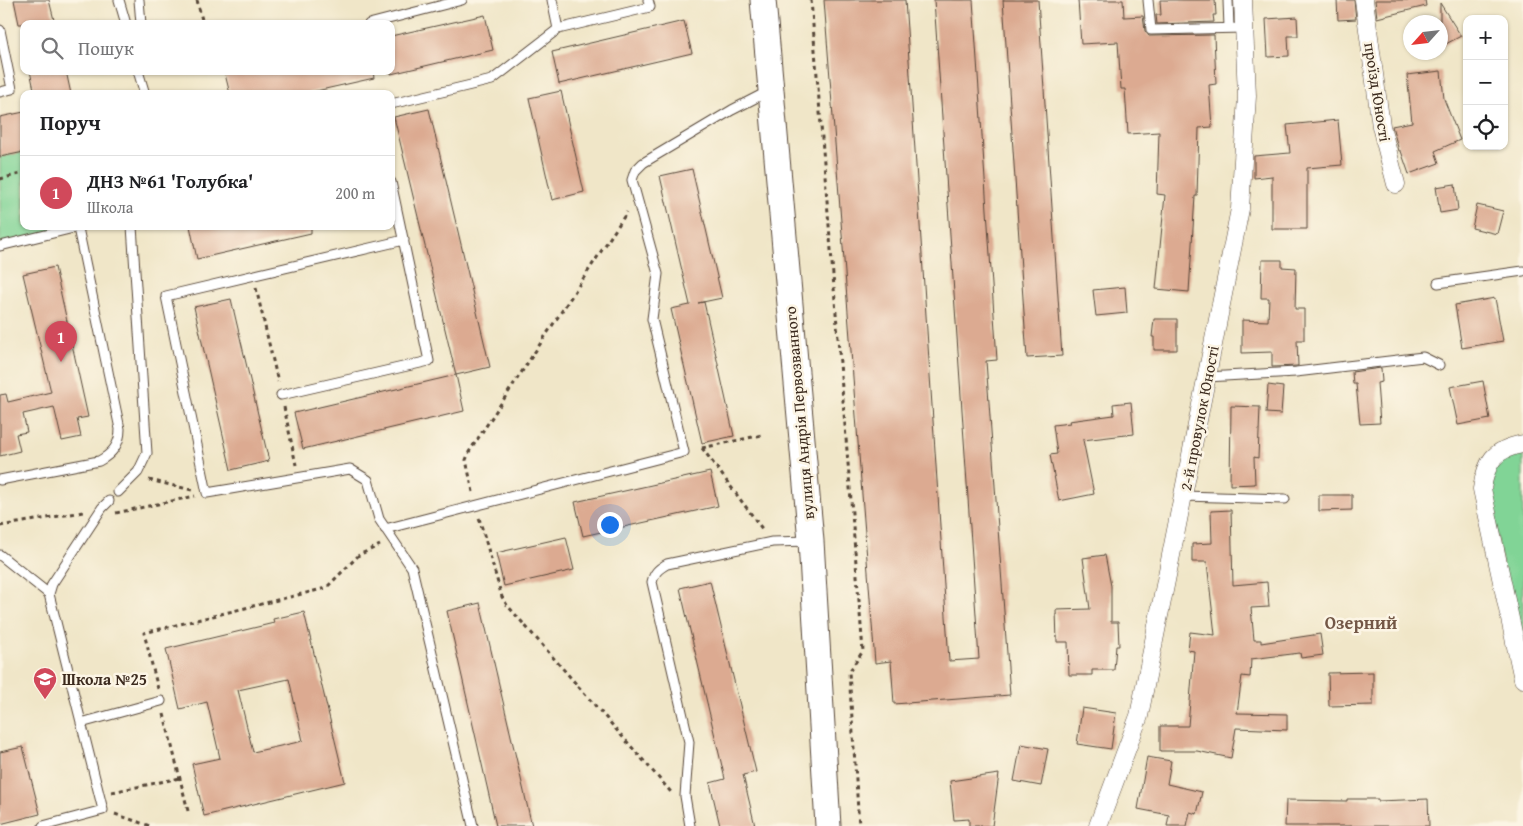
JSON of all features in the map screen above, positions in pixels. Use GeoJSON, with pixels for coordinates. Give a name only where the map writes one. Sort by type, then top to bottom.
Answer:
{"type":"FeatureCollection","features":[{"type":"Feature","properties":{"kind":"street","name":"вулиця Андрія Первозванного"},"geometry":{"type":"LineString","coordinates":[[763,0],[810,541],[828,826]]}},
{"type":"Feature","properties":{"kind":"street","name":"2-й провулок Юності"},"geometry":{"type":"LineString","coordinates":[[1098,826],[1140,716],[1240,209],[1247,96],[1237,28],[1243,0]]}},
{"type":"Feature","properties":{"kind":"street","name":"проїзд Юності"},"geometry":{"type":"LineString","coordinates":[[1364,0],[1381,126],[1396,184]]}},
{"type":"Feature","properties":{"kind":"street"},"geometry":{"type":"LineString","coordinates":[[1523,444],[1513,446],[1496,454],[1485,469],[1482,490],[1523,679]]}},
{"type":"Feature","properties":{"kind":"lane"},"geometry":{"type":"LineString","coordinates":[[119,0],[125,20]]}},
{"type":"Feature","properties":{"kind":"lane"},"geometry":{"type":"LineString","coordinates":[[139,0],[141,20]]}},
{"type":"Feature","properties":{"kind":"lane"},"geometry":{"type":"LineString","coordinates":[[384,20],[462,0]]}},
{"type":"Feature","properties":{"kind":"lane"},"geometry":{"type":"LineString","coordinates":[[552,0],[558,29]]}},
{"type":"Feature","properties":{"kind":"lane"},"geometry":{"type":"LineString","coordinates":[[395,103],[492,80],[558,29],[650,7],[648,0]]}},
{"type":"Feature","properties":{"kind":"lane"},"geometry":{"type":"LineString","coordinates":[[1148,0],[1151,30],[1237,28],[1228,0]]}},
{"type":"Feature","properties":{"kind":"lane"},"geometry":{"type":"LineString","coordinates":[[0,30],[12,89],[0,92]]}},
{"type":"Feature","properties":{"kind":"lane"},"geometry":{"type":"LineString","coordinates":[[139,75],[145,90]]}},
{"type":"Feature","properties":{"kind":"lane"},"geometry":{"type":"LineString","coordinates":[[145,75],[146,90]]}},
{"type":"Feature","properties":{"kind":"lane"},"geometry":{"type":"LineString","coordinates":[[386,529],[684,452],[652,319],[658,274],[632,180],[635,171],[643,163],[732,110],[770,91]]}},
{"type":"Feature","properties":{"kind":"lane"},"geometry":{"type":"LineString","coordinates":[[281,395],[429,362],[395,200]]}},
{"type":"Feature","properties":{"kind":"lane"},"geometry":{"type":"LineString","coordinates":[[0,246],[68,230]]}},
{"type":"Feature","properties":{"kind":"lane"},"geometry":{"type":"LineString","coordinates":[[0,480],[99,461],[112,452],[120,437],[82,230]]}},
{"type":"Feature","properties":{"kind":"lane"},"geometry":{"type":"LineString","coordinates":[[118,492],[135,477],[145,460],[147,444],[132,230]]}},
{"type":"Feature","properties":{"kind":"lane"},"geometry":{"type":"LineString","coordinates":[[404,240],[166,296],[208,493],[350,469],[368,480],[379,519],[412,568],[472,826]]}},
{"type":"Feature","properties":{"kind":"lane"},"geometry":{"type":"LineString","coordinates":[[1438,283],[1523,271]]}},
{"type":"Feature","properties":{"kind":"lane"},"geometry":{"type":"LineString","coordinates":[[1207,377],[1296,372],[1423,357],[1439,364]]}},
{"type":"Feature","properties":{"kind":"lane"},"geometry":{"type":"LineString","coordinates":[[1183,496],[1285,499]]}},
{"type":"Feature","properties":{"kind":"lane"},"geometry":{"type":"LineString","coordinates":[[43,826],[103,810],[49,594],[52,584],[102,508],[109,502]]}},
{"type":"Feature","properties":{"kind":"lane"},"geometry":{"type":"LineString","coordinates":[[690,826],[685,796],[689,742],[652,582],[654,575],[667,564],[772,542],[810,541]]}},
{"type":"Feature","properties":{"kind":"lane"},"geometry":{"type":"LineString","coordinates":[[0,555],[49,594]]}},
{"type":"Feature","properties":{"kind":"lane"},"geometry":{"type":"LineString","coordinates":[[81,723],[161,701]]}},
{"type":"Feature","properties":{"kind":"path"},"geometry":{"type":"LineString","coordinates":[[196,0],[202,20]]}},
{"type":"Feature","properties":{"kind":"path"},"geometry":{"type":"LineString","coordinates":[[811,0],[863,651],[849,672],[859,826]]}},
{"type":"Feature","properties":{"kind":"path"},"geometry":{"type":"LineString","coordinates":[[0,178],[20,174]]}},
{"type":"Feature","properties":{"kind":"path"},"geometry":{"type":"LineString","coordinates":[[637,197],[469,452],[466,460],[476,507],[502,597],[507,605],[686,810]]}},
{"type":"Feature","properties":{"kind":"path"},"geometry":{"type":"LineString","coordinates":[[253,276],[299,478]]}},
{"type":"Feature","properties":{"kind":"path"},"geometry":{"type":"LineString","coordinates":[[684,452],[762,435]]}},
{"type":"Feature","properties":{"kind":"path"},"geometry":{"type":"LineString","coordinates":[[702,448],[772,542]]}},
{"type":"Feature","properties":{"kind":"path"},"geometry":{"type":"LineString","coordinates":[[135,477],[208,493]]}},
{"type":"Feature","properties":{"kind":"path"},"geometry":{"type":"LineString","coordinates":[[96,518],[208,493]]}},
{"type":"Feature","properties":{"kind":"path"},"geometry":{"type":"LineString","coordinates":[[0,526],[102,508]]}},
{"type":"Feature","properties":{"kind":"path"},"geometry":{"type":"LineString","coordinates":[[188,811],[144,633],[326,588],[359,555],[392,539]]}},
{"type":"Feature","properties":{"kind":"path"},"geometry":{"type":"LineString","coordinates":[[99,795],[180,778]]}},
{"type":"Feature","properties":{"kind":"path"},"geometry":{"type":"LineString","coordinates":[[103,810],[150,826]]}},
{"type":"Feature","properties":{"kind":"green space"},"geometry":{"type":"Polygon","coordinates":[[[20,153],[20,230],[64,230],[0,246],[0,157],[20,153]]]}},
{"type":"Feature","properties":{"kind":"green space"},"geometry":{"type":"Polygon","coordinates":[[[1523,444],[1523,679],[1485,469],[1523,444]]]}},
{"type":"Feature","properties":{"kind":"building"},"geometry":{"type":"Polygon","coordinates":[[[14,0],[49,0],[54,20],[20,20],[19,24],[14,0]]]}},
{"type":"Feature","properties":{"kind":"building"},"geometry":{"type":"Polygon","coordinates":[[[824,0],[905,0],[949,661],[979,659],[934,0],[973,0],[997,360],[986,361],[1010,695],[894,704],[891,661],[875,663],[824,0]]]}},
{"type":"Feature","properties":{"kind":"building"},"geometry":{"type":"Polygon","coordinates":[[[1003,0],[1038,0],[1062,356],[1027,358],[1003,0]]]}},
{"type":"Feature","properties":{"kind":"building"},"geometry":{"type":"Polygon","coordinates":[[[1078,0],[1123,0],[1124,17],[1143,16],[1145,31],[1149,36],[1214,35],[1216,84],[1209,85],[1212,127],[1199,128],[1197,196],[1195,196],[1189,292],[1156,289],[1165,195],[1157,194],[1159,132],[1128,134],[1125,89],[1121,89],[1118,42],[1081,44],[1078,0]]]}},
{"type":"Feature","properties":{"kind":"building"},"geometry":{"type":"Polygon","coordinates":[[[1160,0],[1215,0],[1216,15],[1213,15],[1214,22],[1157,24],[1156,15],[1161,15],[1160,0]]]}},
{"type":"Feature","properties":{"kind":"building"},"geometry":{"type":"Polygon","coordinates":[[[1337,0],[1354,0],[1356,19],[1338,20],[1337,0]]]}},
{"type":"Feature","properties":{"kind":"building"},"geometry":{"type":"Polygon","coordinates":[[[1375,0],[1425,0],[1426,6],[1377,18],[1375,0]]]}},
{"type":"Feature","properties":{"kind":"building"},"geometry":{"type":"Polygon","coordinates":[[[1440,3],[1448,15],[1440,15],[1440,3]]]}},
{"type":"Feature","properties":{"kind":"building"},"geometry":{"type":"Polygon","coordinates":[[[485,15],[493,50],[395,73],[395,35],[485,15]]]}},
{"type":"Feature","properties":{"kind":"building"},"geometry":{"type":"Polygon","coordinates":[[[1448,16],[1461,36],[1448,43],[1448,16]]]}},
{"type":"Feature","properties":{"kind":"building"},"geometry":{"type":"Polygon","coordinates":[[[1297,17],[1298,36],[1288,36],[1289,56],[1268,57],[1266,19],[1297,17]]]}},
{"type":"Feature","properties":{"kind":"building"},"geometry":{"type":"Polygon","coordinates":[[[684,21],[692,53],[559,84],[552,52],[684,21]]]}},
{"type":"Feature","properties":{"kind":"building"},"geometry":{"type":"Polygon","coordinates":[[[1441,71],[1444,99],[1460,140],[1435,151],[1439,163],[1409,174],[1401,151],[1399,151],[1392,126],[1412,122],[1407,75],[1441,71]]]}},
{"type":"Feature","properties":{"kind":"building"},"geometry":{"type":"Polygon","coordinates":[[[31,75],[67,75],[70,90],[34,90],[31,75]]]}},
{"type":"Feature","properties":{"kind":"building"},"geometry":{"type":"Polygon","coordinates":[[[225,75],[374,75],[374,78],[321,90],[229,90],[225,75]]]}},
{"type":"Feature","properties":{"kind":"building"},"geometry":{"type":"Polygon","coordinates":[[[561,91],[584,192],[552,200],[529,98],[561,91]]]}},
{"type":"Feature","properties":{"kind":"building"},"geometry":{"type":"Polygon","coordinates":[[[429,109],[490,367],[456,375],[395,117],[429,109]]]}},
{"type":"Feature","properties":{"kind":"building"},"geometry":{"type":"Polygon","coordinates":[[[20,113],[20,153],[0,157],[0,117],[20,113]]]}},
{"type":"Feature","properties":{"kind":"building"},"geometry":{"type":"Polygon","coordinates":[[[1338,120],[1342,165],[1307,168],[1307,229],[1272,229],[1272,176],[1254,178],[1254,156],[1290,153],[1287,125],[1338,120]]]}},
{"type":"Feature","properties":{"kind":"building"},"geometry":{"type":"Polygon","coordinates":[[[692,169],[722,298],[698,303],[704,302],[734,436],[702,443],[671,309],[690,305],[660,176],[692,169]]]}},
{"type":"Feature","properties":{"kind":"building"},"geometry":{"type":"Polygon","coordinates":[[[1455,184],[1458,210],[1440,213],[1436,187],[1455,184]]]}},
{"type":"Feature","properties":{"kind":"building"},"geometry":{"type":"Polygon","coordinates":[[[1477,205],[1503,211],[1497,234],[1472,228],[1477,205]]]}},
{"type":"Feature","properties":{"kind":"building"},"geometry":{"type":"Polygon","coordinates":[[[191,230],[311,230],[311,233],[197,259],[191,230]]]}},
{"type":"Feature","properties":{"kind":"building"},"geometry":{"type":"Polygon","coordinates":[[[1262,260],[1282,260],[1282,267],[1296,268],[1295,309],[1304,309],[1304,340],[1297,340],[1298,366],[1272,367],[1272,352],[1242,353],[1242,320],[1268,321],[1269,298],[1261,298],[1262,260]]]}},
{"type":"Feature","properties":{"kind":"building"},"geometry":{"type":"Polygon","coordinates":[[[55,267],[88,417],[77,419],[81,437],[62,441],[54,407],[23,414],[27,432],[16,434],[20,451],[0,456],[0,395],[6,394],[8,402],[51,392],[23,274],[55,267]]]}},
{"type":"Feature","properties":{"kind":"building"},"geometry":{"type":"Polygon","coordinates":[[[1125,287],[1127,313],[1096,316],[1093,290],[1125,287]]]}},
{"type":"Feature","properties":{"kind":"building"},"geometry":{"type":"Polygon","coordinates":[[[1495,298],[1503,341],[1462,348],[1455,305],[1495,298]]]}},
{"type":"Feature","properties":{"kind":"building"},"geometry":{"type":"Polygon","coordinates":[[[231,299],[269,461],[231,470],[194,307],[231,299]]]}},
{"type":"Feature","properties":{"kind":"building"},"geometry":{"type":"Polygon","coordinates":[[[1154,319],[1177,319],[1177,350],[1154,350],[1154,337],[1152,337],[1154,319]]]}},
{"type":"Feature","properties":{"kind":"building"},"geometry":{"type":"Polygon","coordinates":[[[1381,368],[1382,382],[1377,383],[1380,423],[1360,424],[1356,384],[1353,384],[1352,372],[1381,368]]]}},
{"type":"Feature","properties":{"kind":"building"},"geometry":{"type":"Polygon","coordinates":[[[456,375],[464,411],[303,449],[294,413],[456,375]]]}},
{"type":"Feature","properties":{"kind":"building"},"geometry":{"type":"Polygon","coordinates":[[[1483,381],[1490,419],[1458,425],[1450,387],[1483,381]]]}},
{"type":"Feature","properties":{"kind":"building"},"geometry":{"type":"Polygon","coordinates":[[[1268,385],[1283,387],[1281,414],[1266,413],[1268,385]]]}},
{"type":"Feature","properties":{"kind":"building"},"geometry":{"type":"Polygon","coordinates":[[[1131,402],[1134,434],[1083,440],[1094,494],[1059,501],[1050,455],[1057,454],[1053,425],[1114,415],[1113,404],[1131,402]]]}},
{"type":"Feature","properties":{"kind":"building"},"geometry":{"type":"Polygon","coordinates":[[[1231,406],[1260,407],[1258,458],[1254,457],[1255,484],[1230,485],[1231,406]]]}},
{"type":"Feature","properties":{"kind":"building"},"geometry":{"type":"Polygon","coordinates":[[[710,472],[718,506],[583,536],[575,502],[710,472]]]}},
{"type":"Feature","properties":{"kind":"building"},"geometry":{"type":"Polygon","coordinates":[[[1319,495],[1352,495],[1352,510],[1319,511],[1319,495]]]}},
{"type":"Feature","properties":{"kind":"building"},"geometry":{"type":"Polygon","coordinates":[[[1231,510],[1233,585],[1267,582],[1269,607],[1251,608],[1254,640],[1261,640],[1261,643],[1320,634],[1323,655],[1301,658],[1300,653],[1251,659],[1250,677],[1242,676],[1237,713],[1287,714],[1287,730],[1236,728],[1231,758],[1197,751],[1160,751],[1160,726],[1188,726],[1194,651],[1188,650],[1190,632],[1215,635],[1207,562],[1192,562],[1192,544],[1212,543],[1211,511],[1231,510]]]}},
{"type":"Feature","properties":{"kind":"building"},"geometry":{"type":"Polygon","coordinates":[[[566,537],[574,570],[504,586],[496,553],[566,537]]]}},
{"type":"Feature","properties":{"kind":"building"},"geometry":{"type":"Polygon","coordinates":[[[1105,555],[1111,586],[1111,622],[1118,622],[1119,646],[1116,646],[1114,670],[1092,670],[1092,675],[1069,675],[1068,642],[1057,642],[1056,610],[1090,609],[1083,558],[1105,555]]]}},
{"type":"Feature","properties":{"kind":"building"},"geometry":{"type":"Polygon","coordinates":[[[710,581],[756,772],[743,775],[755,826],[720,826],[710,783],[725,779],[680,588],[710,581]]]}},
{"type":"Feature","properties":{"kind":"building"},"geometry":{"type":"Polygon","coordinates":[[[480,603],[532,826],[496,826],[447,611],[480,603]]]}},
{"type":"Feature","properties":{"kind":"building"},"geometry":{"type":"Polygon","coordinates":[[[304,612],[345,782],[204,816],[192,764],[220,758],[207,702],[180,709],[166,649],[274,623],[273,619],[304,612]],[[289,679],[238,690],[253,752],[303,741],[289,679]]]}},
{"type":"Feature","properties":{"kind":"building"},"geometry":{"type":"Polygon","coordinates":[[[1373,672],[1373,705],[1329,706],[1328,673],[1373,672]]]}},
{"type":"Feature","properties":{"kind":"building"},"geometry":{"type":"Polygon","coordinates":[[[1082,708],[1116,713],[1111,749],[1077,744],[1082,708]]]}},
{"type":"Feature","properties":{"kind":"building"},"geometry":{"type":"Polygon","coordinates":[[[1021,744],[1048,749],[1041,786],[1014,781],[1021,744]]]}},
{"type":"Feature","properties":{"kind":"building"},"geometry":{"type":"Polygon","coordinates":[[[23,747],[40,814],[0,824],[0,752],[23,747]]]}},
{"type":"Feature","properties":{"kind":"building"},"geometry":{"type":"Polygon","coordinates":[[[1147,757],[1171,761],[1167,784],[1202,792],[1197,814],[1190,812],[1187,826],[1167,826],[1169,815],[1138,809],[1147,757]]]}},
{"type":"Feature","properties":{"kind":"building"},"geometry":{"type":"Polygon","coordinates":[[[999,774],[992,826],[969,826],[969,819],[954,820],[950,781],[999,774]]]}},
{"type":"Feature","properties":{"kind":"building"},"geometry":{"type":"Polygon","coordinates":[[[1347,799],[1378,799],[1378,801],[1428,799],[1429,826],[1285,826],[1286,800],[1347,801],[1347,799]]]}},
{"type":"Feature","properties":{"kind":"place","name":"ДНЗ №61 'Голубка'"},"geometry":{"type":"Point","coordinates":[61,362]}},
{"type":"Feature","properties":{"kind":"place","name":"Школа №25"},"geometry":{"type":"Point","coordinates":[45,700]}},
{"type":"Feature","properties":{"kind":"district","name":"Озерний"},"geometry":{"type":"Point","coordinates":[1361,622]}}]}
